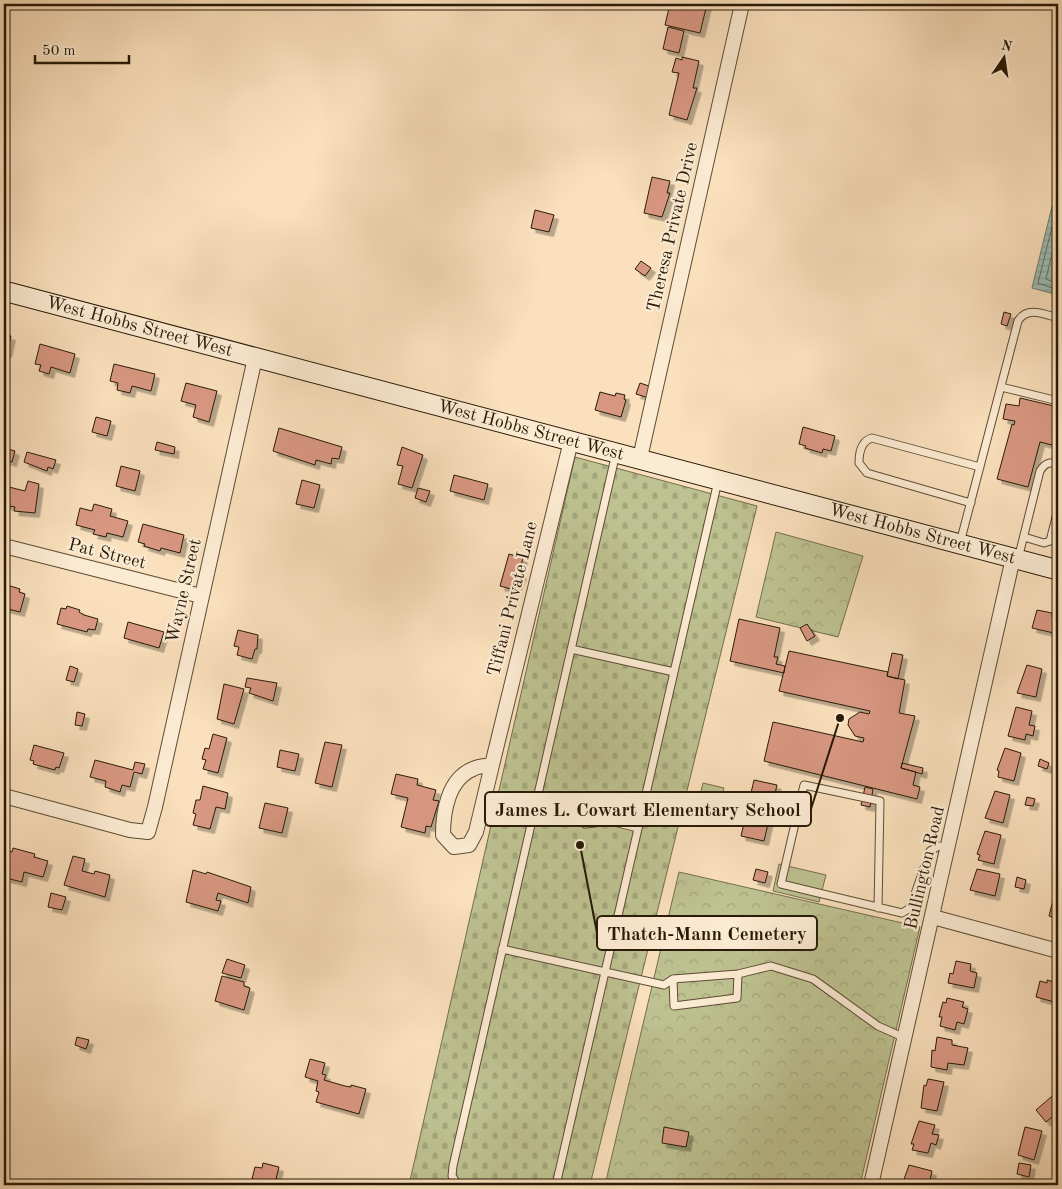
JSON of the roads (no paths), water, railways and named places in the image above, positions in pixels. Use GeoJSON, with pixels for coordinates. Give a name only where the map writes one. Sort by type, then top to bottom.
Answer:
{"type":"FeatureCollection","features":[{"type":"Feature","properties":{"kind":"street","name":"Theresa Private Drive"},"geometry":{"type":"LineString","coordinates":[[640,458],[742,4]]}},
{"type":"Feature","properties":{"kind":"street","name":"West Hobbs Street West"},"geometry":{"type":"LineString","coordinates":[[4,291],[1058,570]]}},
{"type":"Feature","properties":{"kind":"street","name":"Wayne Street"},"geometry":{"type":"LineString","coordinates":[[4,796],[130,830],[148,832],[156,807],[255,358]]}},
{"type":"Feature","properties":{"kind":"street","name":"Tiffani Private Lane"},"geometry":{"type":"LineString","coordinates":[[492,766],[473,768],[460,777],[452,790],[443,818],[443,835],[454,847],[469,845],[476,832],[571,441]]}},
{"type":"Feature","properties":{"kind":"street","name":"Pat Street"},"geometry":{"type":"LineString","coordinates":[[4,546],[201,596]]}},
{"type":"Feature","properties":{"kind":"street","name":"Bullington Road"},"geometry":{"type":"LineString","coordinates":[[871,1185],[1016,559]]}},
{"type":"Feature","properties":{"kind":"street"},"geometry":{"type":"LineString","coordinates":[[933,917],[1058,952]]}},
{"type":"Feature","properties":{"kind":"lane"},"geometry":{"type":"LineString","coordinates":[[960,544],[1022,315],[1028,312],[1058,318]]}},
{"type":"Feature","properties":{"kind":"lane"},"geometry":{"type":"LineString","coordinates":[[1001,387],[1058,401]]}},
{"type":"Feature","properties":{"kind":"lane"},"geometry":{"type":"LineString","coordinates":[[971,503],[867,473],[859,463],[862,445],[866,440],[872,438],[980,467]]}},
{"type":"Feature","properties":{"kind":"lane"},"geometry":{"type":"LineString","coordinates":[[458,1185],[452,1176],[453,1166],[616,452]]}},
{"type":"Feature","properties":{"kind":"lane"},"geometry":{"type":"LineString","coordinates":[[1016,559],[1024,537],[1040,471],[1044,465],[1050,462],[1058,464]]}},
{"type":"Feature","properties":{"kind":"lane"},"geometry":{"type":"LineString","coordinates":[[556,1185],[718,480]]}},
{"type":"Feature","properties":{"kind":"lane"},"geometry":{"type":"LineString","coordinates":[[1024,537],[1044,543],[1050,541],[1058,509]]}},
{"type":"Feature","properties":{"kind":"lane"},"geometry":{"type":"LineString","coordinates":[[570,649],[674,672]]}},
{"type":"Feature","properties":{"kind":"lane"},"geometry":{"type":"LineString","coordinates":[[878,908],[880,801],[804,785],[782,884],[878,908],[902,913],[910,908],[930,851],[939,846]]}},
{"type":"Feature","properties":{"kind":"lane"},"geometry":{"type":"LineString","coordinates":[[535,804],[573,813],[589,811],[602,819],[638,828]]}},
{"type":"Feature","properties":{"kind":"lane"},"geometry":{"type":"LineString","coordinates":[[573,813],[585,824],[595,823],[602,819]]}},
{"type":"Feature","properties":{"kind":"lane"},"geometry":{"type":"LineString","coordinates":[[502,949],[664,985],[673,979],[738,974],[770,966],[813,979],[878,1026],[905,1038]]}},
{"type":"Feature","properties":{"kind":"lane"},"geometry":{"type":"LineString","coordinates":[[673,979],[674,1006],[736,998],[738,974]]}},
{"type":"Feature","properties":{"kind":"water"},"geometry":{"type":"Polygon","coordinates":[[[1058,182],[1058,295],[1032,288],[1058,182]]]}},
{"type":"Feature","properties":{"kind":"place","name":"James L. Cowart Elementary School"},"geometry":{"type":"Point","coordinates":[840,718]}},
{"type":"Feature","properties":{"kind":"place","name":"Thatch-Mann Cemetery"},"geometry":{"type":"Point","coordinates":[580,845]}}]}
